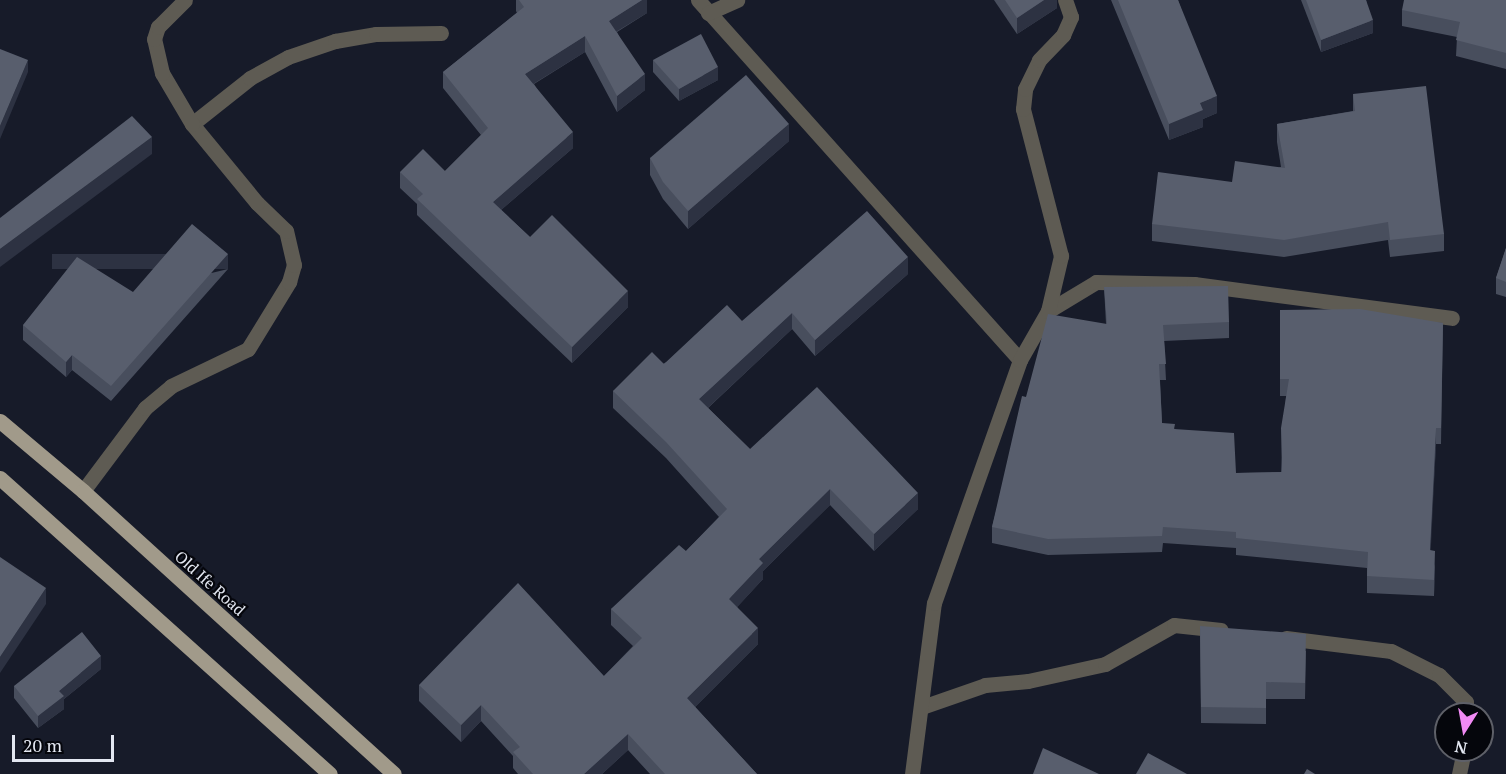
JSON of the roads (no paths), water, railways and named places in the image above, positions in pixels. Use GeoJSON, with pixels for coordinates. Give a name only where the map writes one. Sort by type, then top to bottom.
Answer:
{"type":"FeatureCollection","features":[{"type":"Feature","properties":{"kind":"main road","name":"Old Ife Road"},"geometry":{"type":"LineString","coordinates":[[0,421],[83,491],[394,774]]}},
{"type":"Feature","properties":{"kind":"main road"},"geometry":{"type":"LineString","coordinates":[[0,478],[330,774]]}},
{"type":"Feature","properties":{"kind":"street"},"geometry":{"type":"LineString","coordinates":[[83,491],[145,408],[171,386],[248,349],[289,282],[294,265],[286,231],[256,203],[192,124],[162,73],[154,39],[158,27],[185,0]]}},
{"type":"Feature","properties":{"kind":"street"},"geometry":{"type":"LineString","coordinates":[[698,0],[1020,360]]}},
{"type":"Feature","properties":{"kind":"street"},"geometry":{"type":"LineString","coordinates":[[708,13],[737,0]]}},
{"type":"Feature","properties":{"kind":"street"},"geometry":{"type":"LineString","coordinates":[[912,774],[934,603],[1020,360],[1048,311],[1061,256],[1023,109],[1025,89],[1039,60],[1064,35],[1071,17],[1065,0]]}},
{"type":"Feature","properties":{"kind":"street"},"geometry":{"type":"LineString","coordinates":[[192,124],[250,78],[288,57],[334,41],[376,34],[441,33]]}},
{"type":"Feature","properties":{"kind":"street"},"geometry":{"type":"LineString","coordinates":[[1048,311],[1096,282],[1194,284],[1452,318]]}},
{"type":"Feature","properties":{"kind":"street"},"geometry":{"type":"LineString","coordinates":[[922,707],[985,685],[1028,681],[1105,664],[1174,625],[1243,633]]}},
{"type":"Feature","properties":{"kind":"street"},"geometry":{"type":"LineString","coordinates":[[1266,636],[1391,651],[1439,675],[1466,702]]}}]}
